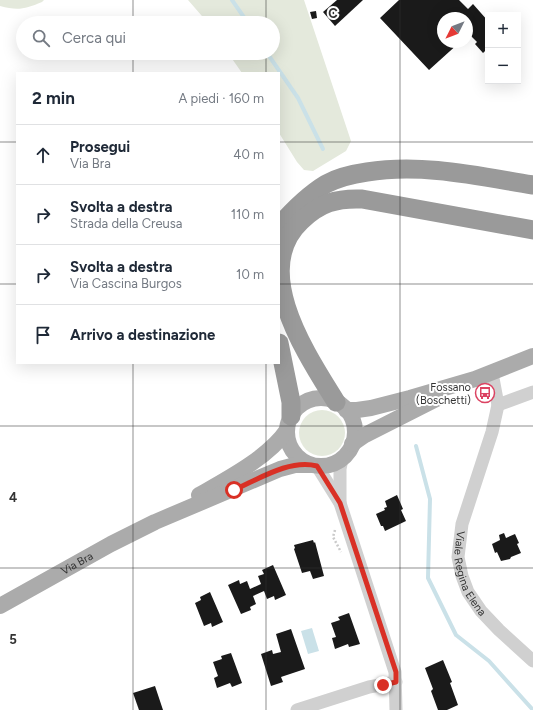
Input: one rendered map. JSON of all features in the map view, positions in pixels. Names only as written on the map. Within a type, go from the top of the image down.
[{"type":"highway","points":[[280,225],[292,211],[311,194],[327,184],[342,177],[387,169],[420,169],[464,173],[533,186]]},
{"type":"highway","points":[[341,406],[311,360],[292,322],[281,289],[280,257],[290,234],[300,222],[311,212],[334,201],[345,198],[362,199],[533,230]]},
{"type":"highway","points":[[280,348],[291,402],[289,423]]},
{"type":"main road","points":[[341,406],[351,417],[354,426],[354,435],[350,450],[342,459],[331,465],[314,465],[302,460],[295,454],[287,437],[289,423],[296,409],[310,400],[319,398],[328,399],[341,406],[357,410],[372,408],[475,379],[533,356]]},
{"type":"main road","points":[[352,444],[365,435],[475,379]]},
{"type":"main road","name":"Via Bra","points":[[155,522],[257,459],[279,440],[289,423]]},
{"type":"main road","name":"Via Bra","points":[[0,606],[111,544],[155,522],[234,490],[280,469],[295,465],[314,465]]},
{"type":"street","name":"Viale Regina Elena","points":[[492,373],[498,405],[492,432],[462,524],[458,557],[462,576],[468,592],[481,611],[499,630],[533,661]]},
{"type":"street","points":[[498,405],[533,392]]},
{"type":"street","points":[[340,503],[340,469],[342,459]]},
{"type":"street","points":[[314,465],[340,503],[396,672],[396,710]]},
{"type":"street","points":[[297,710],[369,687],[396,682]]},
{"type":"shaded area","points":[[0,0],[44,0],[31,6],[17,9],[0,6]]},
{"type":"shaded area","points":[[188,0],[304,0],[351,141],[346,151],[313,171],[304,170],[297,162],[280,135],[280,72],[241,72],[233,60],[280,60],[280,16],[202,16]]},
{"type":"shaded area","points":[[317,410],[327,410],[335,414],[341,420],[345,428],[345,438],[341,446],[335,452],[327,456],[317,456],[309,452],[303,446],[299,438],[299,428],[303,420],[309,414]]},
{"type":"water","points":[[312,628],[319,651],[308,654],[301,631]]},
{"type":"building","points":[[337,0],[363,0],[335,26],[323,12]]},
{"type":"building","points":[[399,0],[459,0],[468,9],[473,4],[485,18],[485,51],[483,53],[475,44],[477,42],[473,38],[473,12],[437,12],[437,48],[453,48],[429,70],[380,18]]},
{"type":"building","points":[[316,11],[317,18],[312,19],[310,12]]},
{"type":"building","points":[[397,495],[406,521],[385,531],[376,514],[385,510],[384,508],[387,507],[385,501]]},
{"type":"building","points":[[504,533],[506,538],[515,534],[521,553],[511,557],[510,559],[501,561],[497,552],[495,553],[492,544],[500,540],[499,535]]},
{"type":"building","points":[[313,540],[314,543],[315,542],[324,576],[313,579],[310,571],[302,573],[294,545]]},
{"type":"building","points":[[273,565],[286,595],[275,600],[274,596],[267,599],[264,591],[253,596],[256,604],[250,607],[251,610],[241,614],[228,585],[239,580],[240,584],[247,581],[250,589],[261,584],[258,576],[264,574],[262,570]]},
{"type":"building","points":[[210,592],[223,622],[212,627],[211,623],[204,626],[195,603],[201,600],[200,597]]},
{"type":"building","points":[[349,613],[360,644],[349,647],[348,644],[335,649],[332,638],[336,637],[331,623],[340,620],[338,617]]},
{"type":"building","points":[[291,629],[305,669],[281,677],[283,682],[271,686],[261,654],[272,650],[273,654],[281,652],[276,634]]},
{"type":"building","points":[[231,653],[242,683],[232,687],[230,683],[217,688],[214,678],[218,676],[213,662],[222,659],[221,656]]},
{"type":"building","points":[[443,660],[452,682],[450,683],[458,705],[447,710],[438,710],[431,691],[433,689],[425,668]]},
{"type":"building","points":[[155,686],[163,710],[139,710],[133,693]]},
{"type":"waterway","points":[[232,0],[243,16]]},
{"type":"waterway","points":[[272,60],[298,98],[323,149]]},
{"type":"waterway","points":[[416,446],[430,499],[428,578],[456,635],[489,661],[533,710]]},
{"type":"place","name":"Fossano (Boschetti)","points":[[485,393]]},
{"type":"route","points":[[234,490],[280,469],[302,464],[317,466],[340,503],[396,672],[396,682],[383,685]]}]
